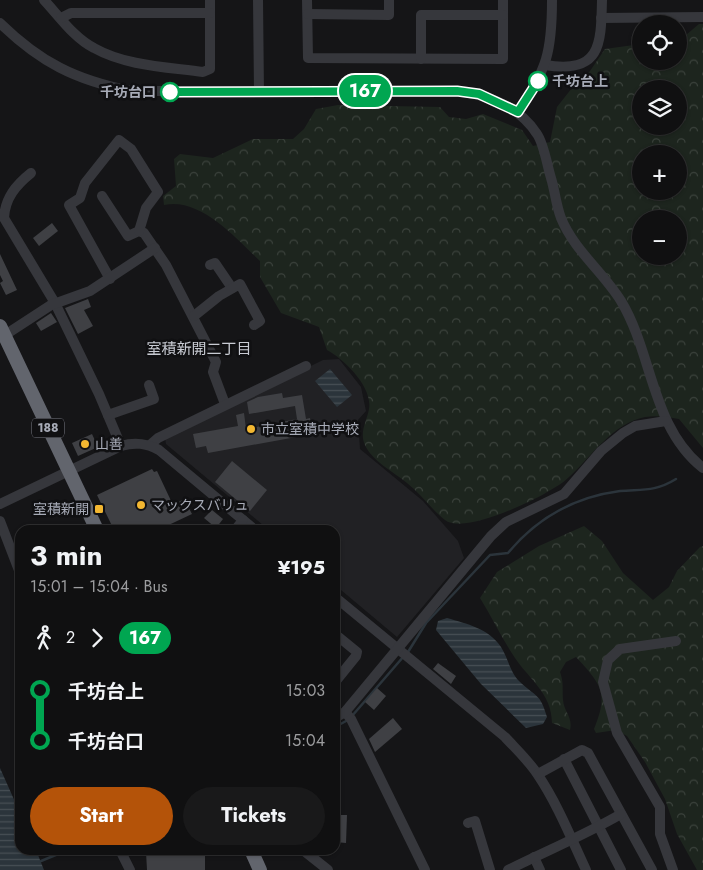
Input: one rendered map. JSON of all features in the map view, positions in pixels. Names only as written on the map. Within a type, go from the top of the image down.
[{"type":"highway","name":"188","points":[[2,331],[95,525]]},
{"type":"highway","points":[[253,855],[260,870]]},
{"type":"street","points":[[44,0],[93,48],[115,58],[136,63],[203,72],[210,69],[210,0]]},
{"type":"street","points":[[258,0],[259,92]]},
{"type":"street","points":[[307,0],[308,58],[503,60],[503,0]]},
{"type":"street","points":[[308,14],[389,15],[389,0]]},
{"type":"street","points":[[518,112],[538,81],[545,65],[552,35],[552,0]]},
{"type":"street","points":[[545,65],[577,67],[584,64],[599,45],[602,0]]},
{"type":"street","points":[[61,18],[70,13],[210,13]]},
{"type":"street","points":[[421,59],[421,15],[503,15]]},
{"type":"street","points":[[602,18],[703,17]]},
{"type":"street","points":[[0,22],[41,58],[66,73],[99,85],[131,91],[457,91],[479,94],[518,112],[538,135],[561,218],[574,241],[621,301],[636,330],[666,421],[675,436],[703,468]]},
{"type":"street","points":[[110,279],[70,205],[80,198],[85,183],[119,140],[131,148],[158,192],[146,208],[140,232]]},
{"type":"street","points":[[31,174],[17,184],[5,207],[4,218],[55,303],[82,355],[120,446]]},
{"type":"street","points":[[102,196],[128,236],[140,232],[144,233],[155,248],[194,316],[216,362],[213,372],[225,404]]},
{"type":"street","points":[[2,331],[55,303],[90,291],[155,248]]},
{"type":"street","points":[[210,264],[215,263],[232,288]]},
{"type":"street","points":[[194,316],[240,284],[260,320],[254,325]]},
{"type":"street","points":[[150,445],[158,438],[225,404],[306,366]]},
{"type":"street","points":[[108,415],[154,399],[149,385]]},
{"type":"street","points":[[340,715],[345,712],[491,536],[506,522],[564,494],[601,451],[623,433],[635,426],[666,421]]},
{"type":"street","points":[[0,504],[120,446],[131,443],[150,445],[159,450],[249,525]]},
{"type":"street","points":[[239,525],[243,520]]},
{"type":"street","points":[[0,521],[15,560]]},
{"type":"street","points":[[340,601],[505,737],[538,774],[553,800],[586,870]]},
{"type":"street","points":[[340,638],[357,652],[356,656],[340,676]]},
{"type":"street","points":[[673,870],[660,834],[660,807],[617,733],[603,682],[608,660],[620,649],[676,641]]},
{"type":"street","points":[[345,712],[351,719],[426,870]]},
{"type":"street","points":[[538,774],[582,750],[588,753],[652,870]]},
{"type":"street","points":[[564,759],[621,870]]},
{"type":"street","points":[[508,870],[599,827],[621,814]]},
{"type":"street","points":[[468,823],[475,821],[490,870]]},
{"type":"street","points":[[122,855],[130,870]]},
{"type":"street","points":[[309,855],[328,870]]},
{"type":"street","points":[[534,857],[540,870]]},
{"type":"shaded area","points":[[339,359],[361,387],[366,411],[358,420],[360,449],[423,501],[458,541],[464,558],[397,637],[340,589],[340,525],[263,525],[166,444],[165,438],[323,360]]},
{"type":"shaded area","points":[[330,369],[352,395],[337,407],[315,381]]},
{"type":"shaded area","points":[[447,618],[477,628],[490,635],[496,641],[516,677],[542,703],[547,717],[543,724],[526,728],[481,684],[436,630],[438,621]]},
{"type":"shaded area","points":[[0,768],[15,802],[15,855],[38,855],[44,870],[0,870]]},
{"type":"green space","points":[[699,24],[703,24],[703,448],[679,419],[654,416],[633,420],[604,441],[569,477],[544,494],[510,510],[479,521],[454,523],[445,520],[412,487],[368,451],[363,440],[363,431],[369,409],[369,401],[362,383],[349,367],[327,350],[319,327],[281,313],[260,277],[260,261],[229,231],[204,213],[191,207],[177,204],[164,205],[163,196],[176,186],[174,159],[180,154],[213,158],[253,139],[293,139],[304,129],[316,109],[338,105],[440,107],[449,117],[466,119],[483,114],[522,130],[533,146],[550,142],[557,107],[572,88],[590,71],[605,49],[632,45],[632,70],[687,70],[687,34]]},
{"type":"green space","points":[[584,526],[602,541],[623,573],[653,600],[669,587],[677,571],[703,546],[703,870],[697,870],[677,834],[665,799],[645,762],[627,736],[616,730],[596,733],[594,729],[601,706],[600,690],[597,682],[576,657],[566,662],[560,672],[564,704],[571,725],[570,730],[552,723],[551,713],[544,695],[515,658],[480,598],[497,572],[539,546]]},
{"type":"building","points":[[52,223],[58,231],[39,246],[33,238]]},
{"type":"building","points":[[0,254],[17,290],[6,295],[0,283],[3,281],[0,275]]},
{"type":"building","points":[[88,299],[91,307],[84,310],[93,326],[78,334],[65,308]]},
{"type":"building","points":[[51,313],[57,322],[41,331],[36,323]]},
{"type":"building","points":[[282,393],[283,398],[302,395],[306,419],[310,418],[313,434],[208,453],[206,446],[196,448],[193,434],[238,426],[236,415],[244,413],[246,429],[297,419],[295,406],[249,414],[247,402],[258,397]]},
{"type":"building","points":[[92,434],[98,447],[78,456],[72,443]]},
{"type":"building","points":[[232,461],[267,490],[250,511],[215,482]]},
{"type":"building","points":[[152,469],[154,472],[157,471],[173,505],[184,499],[192,514],[169,525],[112,525],[97,495]]},
{"type":"building","points":[[212,510],[223,519],[218,525],[212,525],[204,518]]},
{"type":"building","points":[[438,663],[456,676],[451,684],[433,669]]},
{"type":"building","points":[[377,688],[386,696],[374,710],[365,702]]},
{"type":"building","points":[[393,718],[402,729],[375,752],[369,739]]},
{"type":"building","points":[[340,815],[347,815],[346,843],[340,842]]},
{"type":"building","points":[[146,855],[205,855],[205,870],[147,870]]},
{"type":"waterway","points":[[408,652],[426,623],[490,555],[508,553],[531,529],[544,520],[558,511],[587,498],[620,491],[655,488],[676,479]]},
{"type":"waterway","points":[[352,716],[404,656]]},
{"type":"waterway","points":[[340,724],[348,720]]},
{"type":"waterway","points":[[41,861],[56,855]]},
{"type":"bus line","name":"167","points":[[170,92],[457,91],[479,94],[518,112],[538,81]]},
{"type":"place","name":"千坊台上","points":[[538,81]]},
{"type":"place","name":"千坊台口","points":[[170,92]]},
{"type":"place","name":"市立室積中学校","points":[[251,429]]},
{"type":"place","name":"山善","points":[[85,444]]},
{"type":"place","name":"マックスバリュ","points":[[141,505]]},
{"type":"place","name":"室積新開","points":[[99,509]]},
{"type":"district","name":"室積新開二丁目","points":[[199,349]]}]
